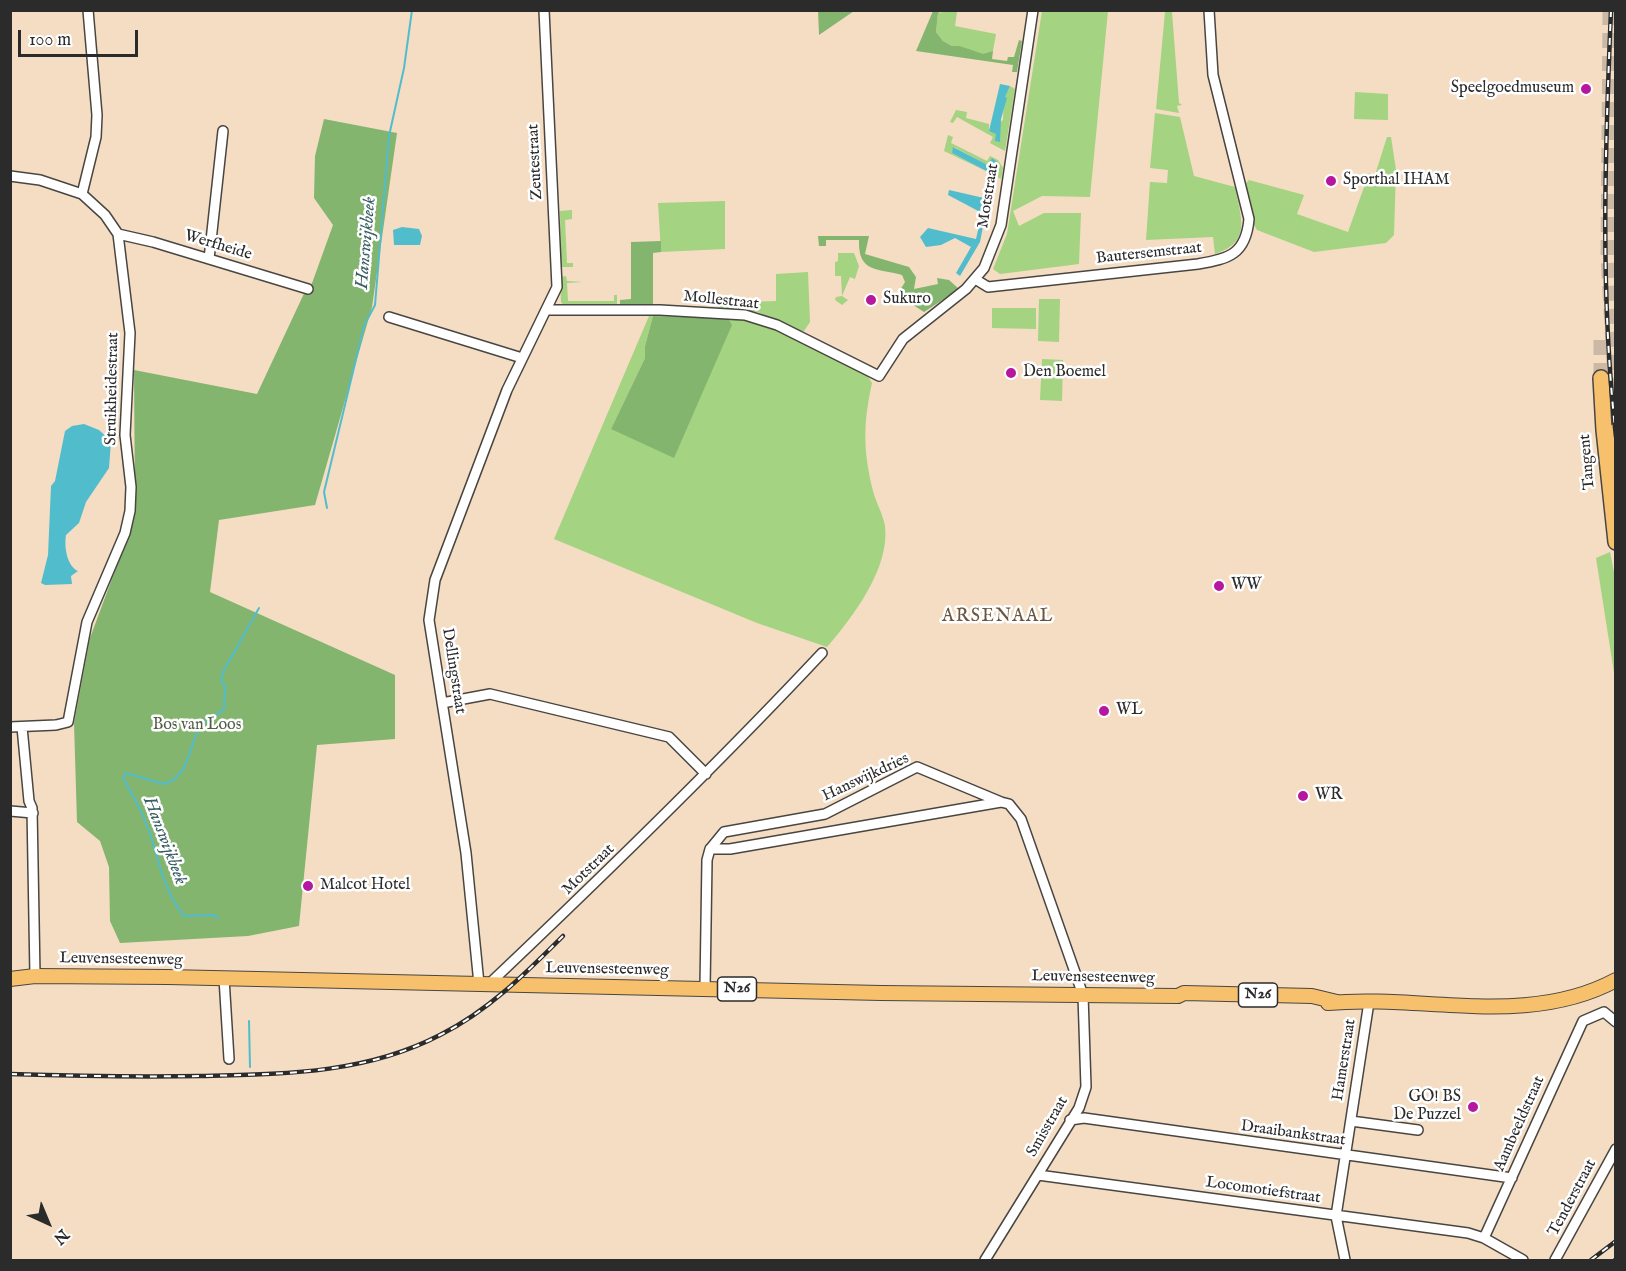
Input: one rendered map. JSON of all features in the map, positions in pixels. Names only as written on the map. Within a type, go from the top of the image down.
[{"type":"highway","name":"Tangent","points":[[1602,378],[1605,441],[1616,542]]},
{"type":"highway","name":"Tangent","points":[[1616,431],[1616,455]]},
{"type":"main road","name":"Leuvensesteenweg","points":[[10,972],[35,976]]},
{"type":"main road","name":"Leuvensesteenweg","points":[[10,979],[35,976],[224,978],[881,993],[1178,996],[1183,1001],[1529,1005],[1574,998],[1616,980]]},
{"type":"main road","name":"Leuvensesteenweg","points":[[1529,1005],[1540,1009],[1576,1005],[1616,987]]},
{"type":"street","points":[[82,194],[97,126],[88,10]]},
{"type":"street","name":"Zeutestraat","points":[[544,10],[557,287],[547,310]]},
{"type":"street","name":"Motstraat","points":[[879,376],[903,339],[925,319],[966,289],[975,279],[994,247],[1001,225],[1033,10]]},
{"type":"street","name":"Bautersemstraat","points":[[975,279],[988,287],[1198,264],[1226,258],[1243,244],[1248,231],[1248,209],[1213,75],[1209,10]]},
{"type":"street","points":[[209,259],[223,131]]},
{"type":"street","points":[[10,176],[46,182],[82,194],[105,215],[118,234]]},
{"type":"street","name":"Werfheide","points":[[118,234],[308,289]]},
{"type":"street","name":"Struikheidestraat","points":[[22,727],[56,726],[65,724],[69,718],[87,622],[125,532],[130,511],[131,487],[125,435],[130,333],[118,234]]},
{"type":"street","name":"Dellingstraat","points":[[484,984],[429,620],[435,580],[522,358],[547,310]]},
{"type":"street","name":"Mollestraat","points":[[547,310],[660,310],[745,315],[777,326],[879,376]]},
{"type":"street","points":[[390,317],[522,358]]},
{"type":"street","name":"Motstraat","points":[[484,984],[613,867],[822,653]]},
{"type":"street","points":[[442,703],[490,694],[669,737],[706,774]]},
{"type":"street","points":[[10,727],[22,727],[33,813],[35,976]]},
{"type":"street","name":"Hanswijkdries","points":[[710,849],[724,832],[825,814],[917,767],[1009,804],[1021,819],[1083,995]]},
{"type":"street","points":[[705,988],[707,860],[710,849],[730,849],[1001,802]]},
{"type":"street","points":[[10,812],[33,813]]},
{"type":"street","points":[[224,978],[229,1059]]},
{"type":"street","name":"Smisstraat","points":[[985,1260],[1079,1108],[1086,1087],[1083,995]]},
{"type":"street","name":"Hamerstraat","points":[[1345,1260],[1336,1216],[1369,1002]]},
{"type":"street","name":"Aambeeldstraat","points":[[1484,1238],[1583,1021],[1604,1012],[1616,1022]]},
{"type":"street","name":"Draaibankstraat","points":[[1070,1120],[1084,1118],[1512,1178]]},
{"type":"street","name":"Hamerstraat","points":[[1351,1121],[1419,1130]]},
{"type":"street","name":"Tenderstraat","points":[[1555,1260],[1616,1149]]},
{"type":"street","name":"Locomotiefstraat","points":[[1038,1175],[1468,1233],[1484,1238]]},
{"type":"street","points":[[1484,1238],[1523,1260]]},
{"type":"green space","points":[[818,10],[854,10],[854,11],[819,35]]},
{"type":"green space","points":[[954,10],[957,12],[955,26],[996,34],[993,51],[983,55],[943,41],[936,32],[938,13]]},
{"type":"green space","points":[[933,11],[942,11],[938,13],[936,32],[943,41],[952,46],[960,46],[983,54],[993,51],[992,59],[1007,61],[1008,57],[1014,57],[1019,40],[1022,41],[1017,72],[1012,72],[1013,65],[916,51]]},
{"type":"green space","points":[[1042,11],[1108,11],[1090,197],[1042,196],[1013,211],[1019,226],[1044,213],[1081,213],[1079,264],[1000,274],[993,269],[1007,234]]},
{"type":"green space","points":[[1165,12],[1172,12],[1179,103],[1182,105],[1177,106],[1179,113],[1156,109]]},
{"type":"green space","points":[[1010,86],[1015,89],[1005,151],[990,143],[993,137],[957,117],[953,123],[950,122],[956,110],[967,112],[966,118],[989,124],[989,131],[1003,120],[1004,98]]},
{"type":"green space","points":[[1355,92],[1388,94],[1388,120],[1354,119]]},
{"type":"green space","points":[[1155,113],[1180,117],[1194,176],[1235,187],[1241,228],[1235,243],[1227,249],[1215,254],[1213,237],[1146,240],[1150,182],[1167,183],[1168,170],[1150,168]]},
{"type":"green space","name":"Bos van Loos","points":[[324,119],[397,133],[372,307],[315,505],[219,520],[210,592],[395,675],[395,739],[317,745],[299,926],[248,936],[120,943],[110,921],[109,867],[100,841],[77,822],[74,723],[90,638],[130,530],[135,508],[134,370],[257,394],[308,285],[311,286],[333,225],[314,198],[315,156]]},
{"type":"green space","points":[[948,135],[953,137],[951,143],[987,161],[990,156],[998,160],[1003,168],[1001,179],[993,175],[996,161],[988,165],[954,147],[952,153],[990,173],[944,151]]},
{"type":"green space","points":[[1387,137],[1391,137],[1396,170],[1394,235],[1386,243],[1314,252],[1257,230],[1253,223],[1246,183],[1249,180],[1304,195],[1297,214],[1348,232],[1369,173],[1375,175]]},
{"type":"green space","points":[[725,201],[725,249],[661,252],[658,203]]},
{"type":"green space","points":[[572,210],[572,219],[565,220],[567,263],[573,263],[573,267],[561,267],[560,211]]},
{"type":"green space","points":[[818,236],[869,236],[865,254],[909,267],[916,277],[914,289],[938,284],[937,278],[949,280],[959,289],[924,312],[907,301],[904,305],[894,300],[905,282],[902,275],[877,270],[866,264],[862,258],[859,240],[826,240],[826,246],[819,246]]},
{"type":"green space","points":[[661,241],[661,252],[653,253],[653,304],[620,308],[620,300],[631,299],[631,242]]},
{"type":"green space","points":[[838,253],[854,253],[859,266],[855,279],[850,277],[842,296],[841,276],[835,276],[835,262],[838,261]]},
{"type":"green space","points":[[808,272],[810,322],[804,331],[799,332],[758,312],[718,308],[717,303],[776,301],[776,274]]},
{"type":"green space","points":[[566,276],[567,281],[583,282],[567,283],[568,301],[614,301],[614,295],[617,295],[617,305],[565,307],[561,302],[560,277]]},
{"type":"green space","points":[[842,296],[848,300],[842,305],[835,300],[836,297]]},
{"type":"green space","points":[[1039,299],[1060,299],[1059,342],[1038,341]]},
{"type":"green space","points":[[992,308],[1036,308],[1036,329],[992,328]]},
{"type":"green space","points":[[649,316],[653,316],[645,346],[645,358],[611,429],[727,317],[764,325],[799,340],[867,375],[872,383],[866,424],[867,463],[873,491],[883,517],[885,542],[882,558],[868,591],[827,647],[757,623],[554,539]]},
{"type":"green space","points":[[653,316],[727,317],[732,325],[674,458],[611,429],[645,358],[645,346]]},
{"type":"green space","points":[[1042,359],[1063,360],[1062,401],[1040,400]]},
{"type":"green space","points":[[1610,552],[1616,582],[1615,679],[1596,558]]},
{"type":"water","points":[[1000,84],[1010,86],[1005,97],[1007,98],[1001,119],[1000,142],[995,141],[996,134],[989,131]]},
{"type":"water","points":[[953,147],[988,165],[992,158],[996,161],[980,242],[960,276],[956,273],[971,247],[955,238],[941,245],[926,247],[920,237],[928,228],[976,239],[982,213],[948,195],[949,190],[984,198],[990,173],[952,153]]},
{"type":"water","points":[[402,227],[419,229],[422,236],[420,245],[394,245],[393,230]]},
{"type":"water","points":[[84,424],[99,430],[111,441],[109,468],[86,502],[79,523],[66,535],[67,556],[71,565],[78,571],[71,576],[72,584],[45,585],[41,583],[48,555],[51,486],[55,481],[65,431],[72,426]]},
{"type":"waterway","name":"Hanswijkbeek","points":[[327,508],[324,492],[364,326],[375,305],[389,136],[404,68],[412,10]]},
{"type":"waterway","name":"Hanswijkbeek","points":[[218,919],[215,915],[184,916],[176,905],[165,883],[144,817],[123,777],[126,773],[164,784],[179,774],[188,759],[201,725],[224,709],[225,687],[221,680],[223,672],[259,608]]},
{"type":"waterway","name":"Hanswijkbeek","points":[[249,1021],[250,1067]]},
{"type":"tunnel","points":[[1610,10],[1608,256],[1616,398]]},
{"type":"tunnel","points":[[1601,340],[1601,378]]},
{"type":"railway","points":[[1611,10],[1605,224],[1608,330],[1616,437]]},
{"type":"railway","points":[[10,1074],[82,1076],[263,1074],[324,1069],[383,1058],[440,1035],[474,1015],[520,978],[563,936]]},
{"type":"railway","points":[[1591,1260],[1616,1241]]},
{"type":"place","name":"Speelgoedmuseum","points":[[1586,89]]},
{"type":"place","name":"Sporthal IHAM","points":[[1331,181]]},
{"type":"place","name":"Sukuro","points":[[871,300]]},
{"type":"place","name":"Den Boemel","points":[[1011,373]]},
{"type":"place","name":"WW","points":[[1219,586]]},
{"type":"place","name":"WL","points":[[1104,711]]},
{"type":"place","name":"WR","points":[[1303,796]]},
{"type":"place","name":"Malcot Hotel","points":[[308,886]]},
{"type":"place","name":"GO! BS De Puzzel","points":[[1473,1107]]},
{"type":"district","name":"ARSENAAL","points":[[998,617]]}]
